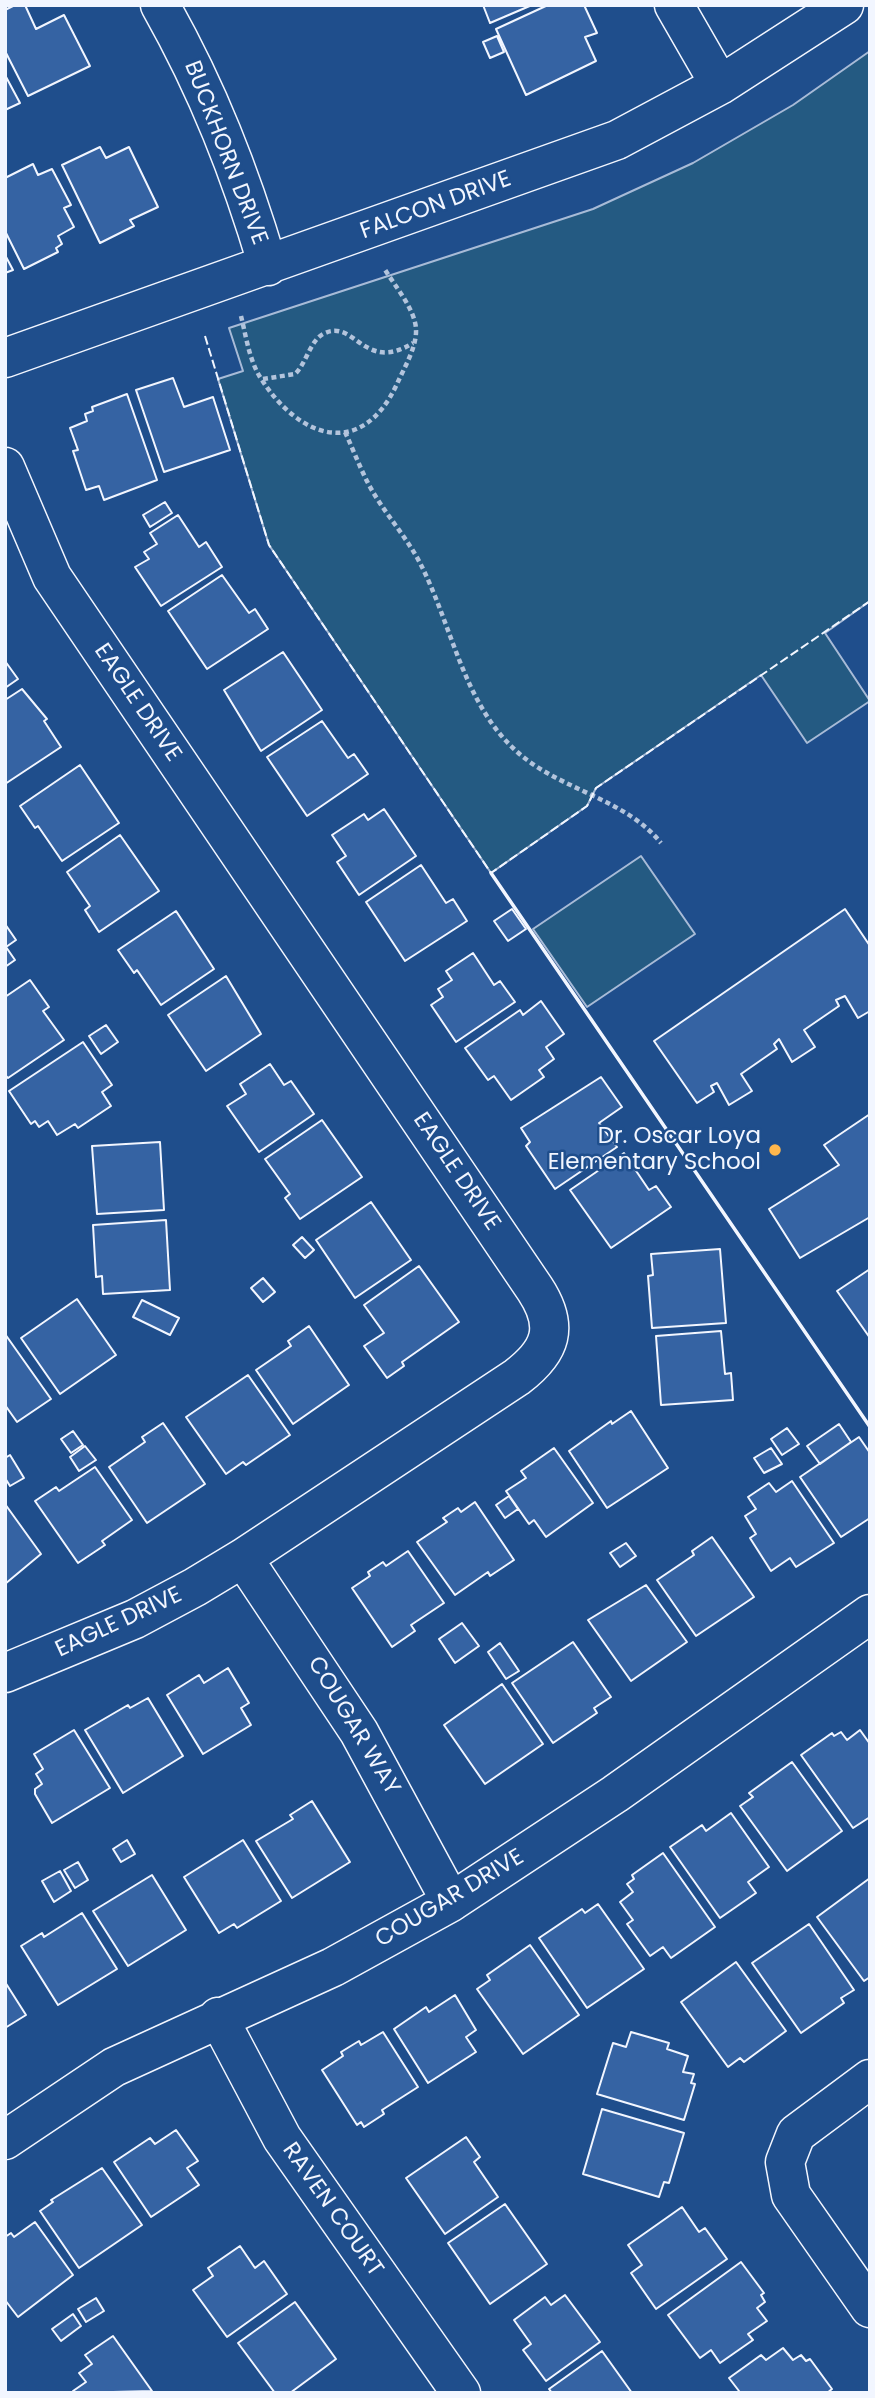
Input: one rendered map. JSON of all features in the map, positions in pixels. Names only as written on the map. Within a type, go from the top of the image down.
[{"type":"street","name":"BUCKHORN DRIVE","points":[[160,5],[204,86],[255,222],[268,266]]},
{"type":"street","points":[[674,5],[720,85]]},
{"type":"street","name":"FALCON DRIVE","points":[[5,358],[578,156],[650,125],[720,85],[844,5]]},
{"type":"street","name":"EAGLE DRIVE","points":[[5,467],[39,551],[64,596],[535,1289],[549,1318],[548,1340],[533,1365],[243,1558],[135,1619],[5,1673]]},
{"type":"street","name":"COUGAR WAY","points":[[243,1558],[359,1732],[451,1902]]},
{"type":"street","name":"COUGAR DRIVE","points":[[5,2140],[114,2067],[333,1966],[451,1902],[615,1794],[870,1614]]},
{"type":"street","name":"RAVEN COURT","points":[[218,2017],[282,2138],[461,2393]]},
{"type":"street","points":[[870,2079],[796,2134],[785,2162],[791,2194],[870,2308]]},
{"type":"path","points":[[242,316],[250,352],[262,379],[281,406],[308,426],[345,432],[365,427],[381,412],[417,331],[413,318],[384,268]]},
{"type":"path","points":[[262,379],[295,374],[317,340],[327,332],[345,332],[365,348],[382,353],[394,353],[413,343]]},
{"type":"path","points":[[345,432],[369,487],[419,562],[439,602],[474,694],[498,733],[552,778],[641,823],[661,843]]},
{"type":"shaded area","points":[[870,51],[870,601],[825,633],[870,701],[807,743],[761,675],[596,788],[587,806],[491,873],[269,545],[218,379],[243,371],[229,328],[593,209],[693,163],[793,105]]},
{"type":"shaded area","points":[[641,856],[695,934],[587,1007],[533,929]]},
{"type":"building","points":[[15,5],[25,5],[36,29],[64,15],[90,66],[28,96],[5,51],[5,10]]},
{"type":"building","points":[[483,5],[532,5],[490,23]]},
{"type":"building","points":[[548,5],[584,5],[597,33],[585,37],[596,61],[526,95],[496,29]]},
{"type":"building","points":[[497,36],[504,52],[490,58],[483,42]]},
{"type":"building","points":[[5,75],[20,103],[5,110]]},
{"type":"building","points":[[100,147],[106,158],[129,147],[158,207],[130,220],[134,226],[100,243],[62,165]]},
{"type":"building","points":[[33,164],[38,175],[52,169],[71,205],[64,208],[74,227],[58,236],[62,244],[56,248],[58,252],[24,269],[5,231],[5,178]]},
{"type":"building","points":[[5,255],[13,270],[5,273]]},
{"type":"building","points":[[173,378],[184,407],[213,397],[230,450],[164,472],[136,390]]},
{"type":"building","points":[[127,394],[157,480],[104,500],[99,486],[86,490],[73,451],[78,450],[70,428],[87,421],[85,414],[93,411],[92,407]]},
{"type":"building","points":[[165,502],[172,513],[150,527],[143,515]]},
{"type":"building","points":[[178,515],[199,547],[206,542],[222,567],[161,606],[135,567],[149,559],[144,552],[157,544],[150,533]]},
{"type":"building","points":[[222,575],[249,613],[255,609],[268,629],[207,669],[168,611]]},
{"type":"building","points":[[283,652],[322,710],[261,751],[224,690]]},
{"type":"building","points":[[5,661],[18,679],[5,688]]},
{"type":"building","points":[[22,689],[47,719],[44,721],[61,747],[5,784],[5,700]]},
{"type":"building","points":[[322,721],[348,758],[354,754],[368,774],[307,816],[267,757]]},
{"type":"building","points":[[80,765],[119,823],[62,861],[38,826],[35,828],[20,806]]},
{"type":"building","points":[[384,809],[416,856],[359,895],[337,862],[346,856],[332,835],[364,814],[368,820]]},
{"type":"building","points":[[120,835],[159,891],[99,932],[85,910],[90,906],[67,872]]},
{"type":"building","points":[[421,865],[446,903],[453,899],[467,921],[405,961],[366,902]]},
{"type":"building","points":[[512,909],[526,929],[508,941],[494,921]]},
{"type":"building","points":[[845,909],[870,946],[870,1011],[858,1018],[845,996],[836,1000],[839,1006],[804,1030],[815,1047],[792,1062],[779,1039],[774,1044],[777,1049],[741,1074],[752,1091],[729,1105],[717,1083],[711,1086],[714,1092],[697,1103],[654,1041]]},
{"type":"building","points":[[176,911],[214,969],[161,1005],[137,970],[134,973],[118,950]]},
{"type":"building","points":[[5,924],[16,940],[6,947],[15,960],[5,967]]},
{"type":"building","points":[[473,953],[494,985],[500,981],[515,1002],[456,1042],[431,1005],[443,997],[438,989],[452,980],[446,971]]},
{"type":"building","points":[[226,976],[261,1034],[206,1071],[168,1015]]},
{"type":"building","points":[[30,980],[49,1007],[43,1011],[64,1040],[8,1078],[5,1075],[5,997]]},
{"type":"building","points":[[541,1001],[564,1034],[546,1047],[554,1059],[539,1070],[544,1077],[511,1100],[494,1076],[488,1080],[465,1048],[520,1010],[523,1015]]},
{"type":"building","points":[[106,1025],[118,1042],[101,1054],[89,1036]]},
{"type":"building","points":[[83,1042],[112,1085],[102,1092],[111,1106],[78,1128],[75,1124],[57,1135],[48,1121],[39,1127],[35,1121],[31,1124],[9,1091]]},
{"type":"building","points":[[270,1064],[284,1085],[291,1081],[314,1114],[259,1152],[227,1106],[246,1094],[240,1084]]},
{"type":"building","points":[[601,1077],[622,1107],[599,1123],[617,1147],[555,1189],[526,1146],[530,1142],[521,1128]]},
{"type":"building","points":[[870,1114],[870,1217],[800,1258],[769,1209],[839,1165],[824,1145]]},
{"type":"building","points":[[322,1120],[362,1177],[300,1219],[285,1198],[290,1194],[265,1159]]},
{"type":"building","points":[[160,1142],[164,1210],[97,1214],[92,1146]]},
{"type":"building","points":[[624,1153],[649,1190],[656,1186],[671,1207],[611,1248],[570,1190]]},
{"type":"building","points":[[371,1202],[411,1260],[355,1298],[316,1240]]},
{"type":"building","points":[[166,1220],[170,1290],[103,1294],[102,1276],[96,1277],[93,1225]]},
{"type":"building","points":[[302,1237],[314,1250],[305,1258],[293,1245]]},
{"type":"building","points":[[720,1249],[726,1323],[652,1328],[648,1276],[653,1275],[651,1254]]},
{"type":"building","points":[[419,1266],[459,1322],[402,1362],[404,1366],[387,1378],[364,1346],[384,1333],[364,1305]]},
{"type":"building","points":[[870,1269],[870,1338],[837,1291]]},
{"type":"building","points":[[263,1278],[275,1292],[263,1302],[251,1288]]},
{"type":"building","points":[[77,1299],[116,1355],[60,1394],[21,1338]]},
{"type":"building","points":[[142,1300],[179,1318],[170,1335],[133,1317]]},
{"type":"building","points":[[309,1326],[349,1385],[293,1424],[256,1370],[291,1346],[288,1341]]},
{"type":"building","points":[[721,1331],[725,1374],[731,1373],[733,1400],[661,1405],[656,1336]]},
{"type":"building","points":[[5,1334],[51,1399],[17,1422],[5,1405]]},
{"type":"building","points":[[248,1375],[290,1435],[246,1465],[243,1462],[226,1474],[186,1417]]},
{"type":"building","points":[[631,1411],[668,1468],[607,1508],[569,1451],[611,1421],[612,1424]]},
{"type":"building","points":[[163,1423],[205,1484],[147,1523],[109,1467],[145,1442],[142,1437]]},
{"type":"building","points":[[839,1424],[851,1442],[820,1464],[807,1446]]},
{"type":"building","points":[[787,1428],[799,1444],[782,1455],[771,1439]]},
{"type":"building","points":[[73,1431],[83,1445],[71,1453],[61,1439]]},
{"type":"building","points":[[859,1437],[870,1453],[870,1518],[841,1537],[800,1477]]},
{"type":"building","points":[[85,1446],[96,1460],[79,1471],[70,1457]]},
{"type":"building","points":[[554,1448],[593,1503],[546,1537],[534,1520],[529,1524],[506,1491],[526,1478],[521,1471]]},
{"type":"building","points":[[771,1448],[782,1464],[764,1473],[754,1458]]},
{"type":"building","points":[[10,1455],[24,1478],[10,1486],[5,1478],[5,1458]]},
{"type":"building","points":[[95,1467],[132,1520],[102,1541],[105,1545],[78,1563],[35,1501],[56,1487],[59,1491]]},
{"type":"building","points":[[792,1481],[834,1543],[796,1567],[790,1558],[771,1571],[750,1538],[756,1534],[745,1516],[756,1509],[748,1497],[769,1483],[776,1492]]},
{"type":"building","points":[[509,1496],[518,1509],[505,1518],[496,1505]]},
{"type":"building","points":[[475,1502],[514,1560],[490,1576],[488,1572],[455,1595],[417,1542],[447,1522],[443,1518],[458,1508],[461,1512]]},
{"type":"building","points":[[5,1504],[41,1554],[5,1584]]},
{"type":"building","points":[[712,1537],[754,1597],[696,1636],[657,1580],[694,1555],[692,1551]]},
{"type":"building","points":[[626,1543],[636,1556],[620,1567],[610,1553]]},
{"type":"building","points":[[408,1551],[444,1603],[411,1625],[415,1631],[392,1647],[352,1588],[370,1576],[368,1572],[383,1562],[386,1566]]},
{"type":"building","points":[[646,1585],[687,1642],[631,1681],[588,1620]]},
{"type":"building","points":[[462,1623],[479,1646],[455,1663],[439,1639]]},
{"type":"building","points":[[573,1642],[611,1697],[594,1708],[597,1713],[553,1743],[512,1683]]},
{"type":"building","points":[[500,1643],[519,1671],[506,1679],[488,1652]]},
{"type":"building","points":[[228,1668],[249,1703],[241,1708],[251,1725],[203,1754],[167,1695],[199,1675],[204,1683]]},
{"type":"building","points":[[502,1684],[543,1744],[485,1784],[444,1725]]},
{"type":"building","points":[[148,1698],[183,1756],[123,1793],[85,1730],[128,1705],[130,1708]]},
{"type":"building","points":[[74,1730],[110,1788],[52,1823],[35,1794],[35,1789],[42,1784],[36,1774],[43,1769],[34,1754]]},
{"type":"building","points":[[860,1730],[870,1744],[870,1817],[853,1828],[801,1755],[832,1733],[834,1736],[841,1732],[847,1740]]},
{"type":"building","points":[[792,1762],[842,1831],[787,1871],[740,1806],[753,1797],[749,1793]]},
{"type":"building","points":[[312,1801],[350,1862],[292,1898],[256,1841],[293,1819],[290,1815]]},
{"type":"building","points":[[731,1813],[769,1867],[748,1882],[756,1893],[720,1918],[670,1847],[702,1825],[706,1831]]},
{"type":"building","points":[[127,1840],[135,1854],[121,1862],[113,1849]]},
{"type":"building","points":[[243,1840],[281,1901],[237,1928],[234,1924],[219,1933],[184,1877]]},
{"type":"building","points":[[663,1853],[715,1927],[671,1958],[663,1947],[650,1956],[627,1924],[633,1920],[620,1902],[633,1892],[627,1884],[634,1879],[632,1875]]},
{"type":"building","points":[[78,1862],[88,1880],[75,1888],[64,1870]]},
{"type":"building","points":[[60,1871],[71,1891],[54,1902],[42,1881]]},
{"type":"building","points":[[152,1875],[186,1930],[128,1966],[93,1911]]},
{"type":"building","points":[[870,1878],[870,1977],[864,1981],[817,1917]]},
{"type":"building","points":[[598,1904],[644,1969],[587,2008],[539,1938],[582,1909],[585,1913]]},
{"type":"building","points":[[82,1913],[117,1969],[58,2005],[21,1946],[42,1933],[44,1937]]},
{"type":"building","points":[[809,1924],[854,1990],[841,1998],[844,2003],[801,2033],[752,1963]]},
{"type":"building","points":[[530,1945],[579,2015],[523,2054],[477,1989],[490,1980],[487,1975]]},
{"type":"building","points":[[736,1962],[786,2031],[744,2062],[740,2058],[728,2067],[681,2002]]},
{"type":"building","points":[[5,1982],[26,2015],[5,2028]]},
{"type":"building","points":[[455,1995],[476,2030],[466,2037],[476,2052],[428,2083],[394,2029],[426,2007],[429,2012]]},
{"type":"building","points":[[383,2032],[418,2087],[382,2110],[384,2114],[364,2127],[361,2122],[357,2125],[322,2070],[343,2056],[341,2052],[359,2041],[361,2045]]},
{"type":"building","points":[[631,2032],[669,2043],[667,2049],[688,2056],[683,2072],[694,2074],[691,2083],[695,2084],[684,2120],[597,2094],[613,2043],[626,2047]]},
{"type":"building","points":[[602,2109],[684,2133],[669,2183],[664,2182],[659,2197],[583,2174]]},
{"type":"building","points":[[176,2130],[198,2161],[187,2168],[199,2185],[151,2217],[114,2162],[150,2138],[155,2144]]},
{"type":"building","points":[[466,2137],[480,2157],[474,2162],[498,2197],[445,2234],[406,2178]]},
{"type":"building","points":[[102,2168],[142,2225],[79,2268],[40,2211],[53,2202],[51,2200]]},
{"type":"building","points":[[505,2204],[547,2264],[490,2304],[448,2243]]},
{"type":"building","points":[[682,2207],[699,2232],[705,2228],[727,2259],[656,2309],[631,2273],[642,2265],[628,2245]]},
{"type":"building","points":[[35,2222],[73,2275],[18,2317],[5,2300],[5,2237],[11,2233],[14,2237]]},
{"type":"building","points":[[240,2246],[255,2268],[264,2261],[287,2294],[227,2337],[193,2290],[213,2276],[208,2268]]},
{"type":"building","points":[[741,2262],[764,2293],[761,2295],[765,2302],[757,2308],[767,2321],[748,2334],[753,2340],[720,2363],[711,2350],[700,2358],[668,2315]]},
{"type":"building","points":[[565,2295],[600,2342],[546,2381],[523,2350],[531,2344],[514,2320],[545,2297],[551,2305]]},
{"type":"building","points":[[96,2298],[104,2311],[86,2322],[78,2309]]},
{"type":"building","points":[[295,2302],[336,2359],[290,2393],[275,2393],[238,2343]]},
{"type":"building","points":[[73,2314],[81,2326],[61,2341],[52,2329]]},
{"type":"building","points":[[113,2336],[152,2391],[74,2393],[73,2391],[86,2382],[79,2373],[92,2364],[85,2355]]},
{"type":"building","points":[[783,2348],[793,2360],[801,2355],[806,2361],[810,2359],[832,2389],[827,2393],[736,2393],[739,2391],[729,2378],[761,2355],[766,2360]]},
{"type":"building","points":[[602,2351],[632,2393],[552,2393],[549,2389]]},
{"type":"fence","points":[[205,336],[269,545],[491,873],[587,806],[596,788],[870,601]]},
{"type":"wall","points":[[491,873],[870,1427]]},
{"type":"place","name":"Dr. Oscar Loya Elementary School","points":[[775,1150]]}]
